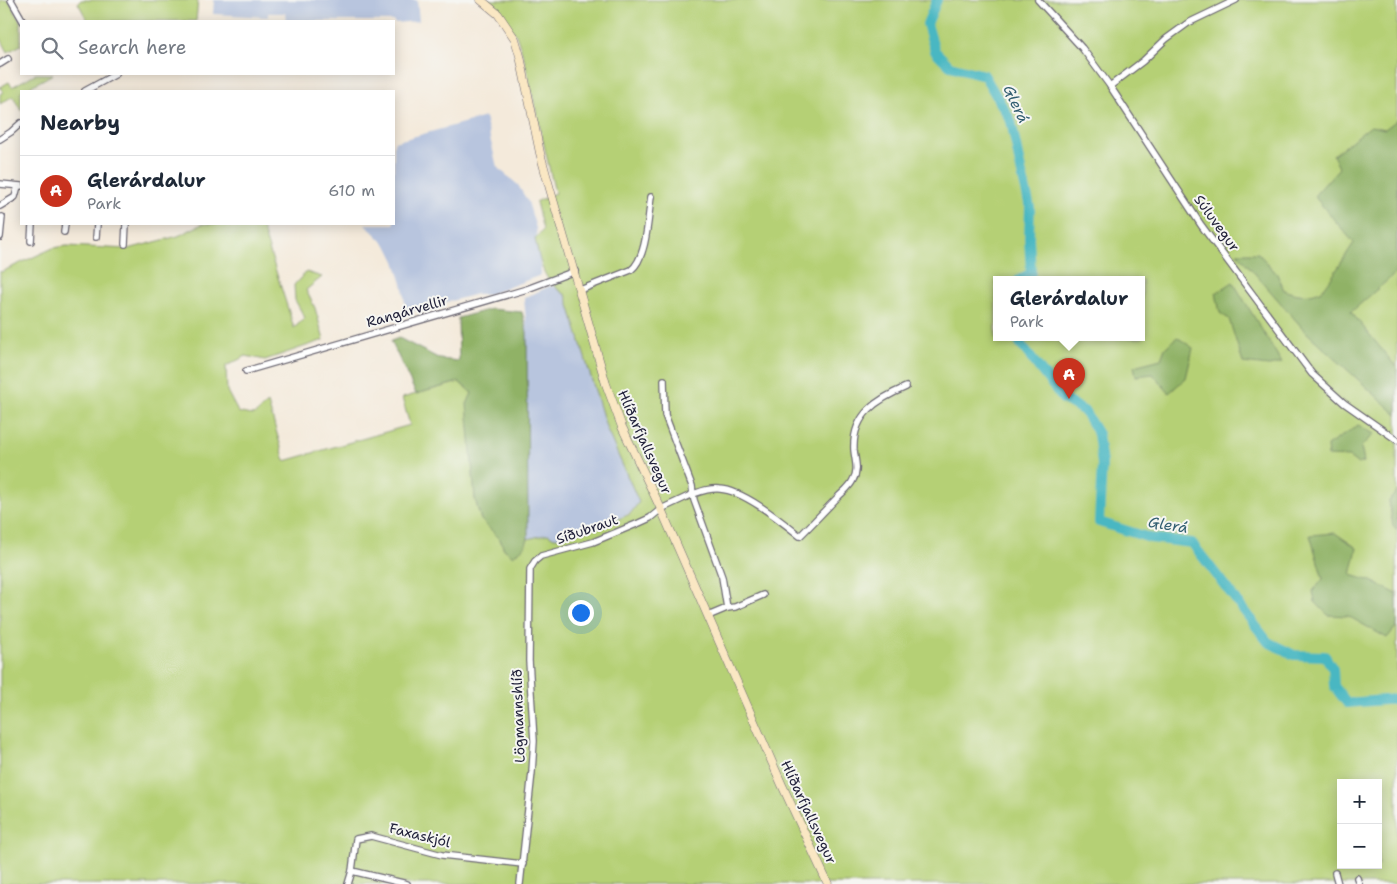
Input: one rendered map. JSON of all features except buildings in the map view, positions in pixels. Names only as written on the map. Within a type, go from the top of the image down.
[{"type":"main road","name":"Hlíðarfjallsvegur","points":[[481,0],[498,14],[514,39],[523,67],[540,153],[614,407],[661,509],[798,821],[828,884]]},
{"type":"street","points":[[11,0],[22,20]]},
{"type":"street","name":"Súluvegur","points":[[1038,0],[1082,48],[1110,86],[1201,225],[1312,374],[1344,403],[1397,440]]},
{"type":"street","points":[[1110,86],[1143,61],[1166,38],[1188,24],[1236,0]]},
{"type":"street","points":[[0,64],[8,59]]},
{"type":"street","points":[[87,90],[114,75]]},
{"type":"street","points":[[0,139],[20,124]]},
{"type":"street","points":[[0,184],[20,186],[19,196],[0,206]]},
{"type":"street","points":[[580,290],[631,270],[637,264],[643,245],[651,197]]},
{"type":"street","points":[[0,237],[2,217]]},
{"type":"street","points":[[31,241],[32,225]]},
{"type":"street","points":[[64,232],[65,225]]},
{"type":"street","points":[[96,237],[97,225]]},
{"type":"street","points":[[125,244],[126,225]]},
{"type":"street","name":"Rangárvellir","points":[[246,371],[527,289],[574,271]]},
{"type":"street","points":[[664,380],[665,415],[692,486],[694,500],[722,577],[727,608]]},
{"type":"street","name":"Síðubraut","points":[[529,577],[532,565],[541,556],[593,542],[650,518],[661,509],[707,489],[721,488],[764,508],[800,536],[853,482],[857,469],[854,446],[855,434],[866,412],[880,399],[906,387]]},
{"type":"street","name":"Lögmannshlíð","points":[[520,884],[534,742],[529,661],[529,577]]},
{"type":"street","points":[[708,616],[727,608],[736,607],[763,595]]},
{"type":"street","name":"Faxaskjól","points":[[348,884],[352,871],[356,839],[371,836],[442,855],[522,864]]},
{"type":"street","points":[[352,871],[407,884]]},
{"type":"street","points":[[1335,873],[1338,884]]},
{"type":"shaded area","points":[[214,0],[417,0],[419,21],[395,23],[395,20],[286,20],[285,13],[268,13],[268,17],[213,14]]},
{"type":"shaded area","points":[[485,117],[497,167],[518,185],[528,202],[536,228],[541,275],[487,295],[477,294],[406,313],[403,287],[395,261],[388,247],[366,225],[395,225],[395,142]]},
{"type":"shaded area","points":[[550,286],[560,288],[566,295],[607,430],[639,502],[630,513],[602,526],[554,538],[548,534],[528,539],[527,332],[524,298]]},
{"type":"green space","points":[[0,0],[9,0],[20,21],[20,46],[8,52],[0,37]]},
{"type":"green space","points":[[81,0],[198,0],[196,20],[87,20],[78,3]]},
{"type":"green space","points":[[488,0],[1397,0],[1397,884],[0,884],[0,271],[53,248],[67,246],[128,249],[178,236],[200,225],[261,225],[294,328],[305,318],[295,300],[294,285],[306,272],[322,277],[306,290],[315,308],[324,340],[265,360],[246,356],[226,366],[227,391],[238,412],[253,415],[268,403],[285,461],[410,425],[402,398],[459,382],[472,393],[475,498],[481,520],[500,539],[504,549],[525,546],[528,539],[548,534],[554,538],[602,526],[630,514],[639,502],[607,430],[566,295],[547,278],[539,257],[535,239],[543,230],[536,202],[555,193],[524,58],[516,35]]},
{"type":"green space","points":[[33,75],[51,75],[28,88],[29,90],[20,90],[20,109],[13,96],[0,104],[0,94],[3,92],[0,87],[9,82],[12,87]]},
{"type":"green space","points":[[1397,120],[1397,272],[1351,312],[1397,368],[1397,415],[1306,332],[1237,253],[1258,253],[1277,274],[1284,290],[1304,294],[1319,292],[1323,289],[1354,243],[1314,196],[1339,168],[1333,155],[1371,126],[1385,129]]},
{"type":"green space","points":[[1233,282],[1282,363],[1269,366],[1243,363],[1229,319],[1220,313],[1216,293]]},
{"type":"green space","points":[[491,309],[522,312],[527,332],[528,539],[525,546],[513,556],[504,549],[500,539],[481,520],[475,499],[467,404],[472,393],[459,382],[416,394],[391,341],[399,338],[440,359],[459,361],[458,318]]},
{"type":"green space","points":[[1177,337],[1193,348],[1186,378],[1169,393],[1153,374],[1136,376],[1134,366],[1161,359],[1165,348]]},
{"type":"green space","points":[[1358,425],[1374,434],[1361,447],[1364,462],[1358,464],[1349,457],[1328,456],[1327,446]]},
{"type":"green space","points":[[1397,491],[1397,529],[1393,527],[1389,501]]},
{"type":"green space","points":[[1335,533],[1357,548],[1351,575],[1371,581],[1397,594],[1397,626],[1387,638],[1348,616],[1328,615],[1315,602],[1313,591],[1323,579],[1310,535]]},
{"type":"waterway","name":"Glerá","points":[[937,0],[927,24],[935,51],[950,66],[984,75],[1011,121],[1030,207],[1031,273],[1026,276]]},
{"type":"waterway","name":"Glerá","points":[[1019,341],[1063,399],[1084,411],[1098,434],[1102,464],[1099,522],[1150,538],[1192,543],[1268,642],[1294,655],[1325,656],[1333,669],[1334,686],[1347,703],[1397,699]]},
{"type":"place","name":"Glerárdalur","points":[[1069,399]]}]
